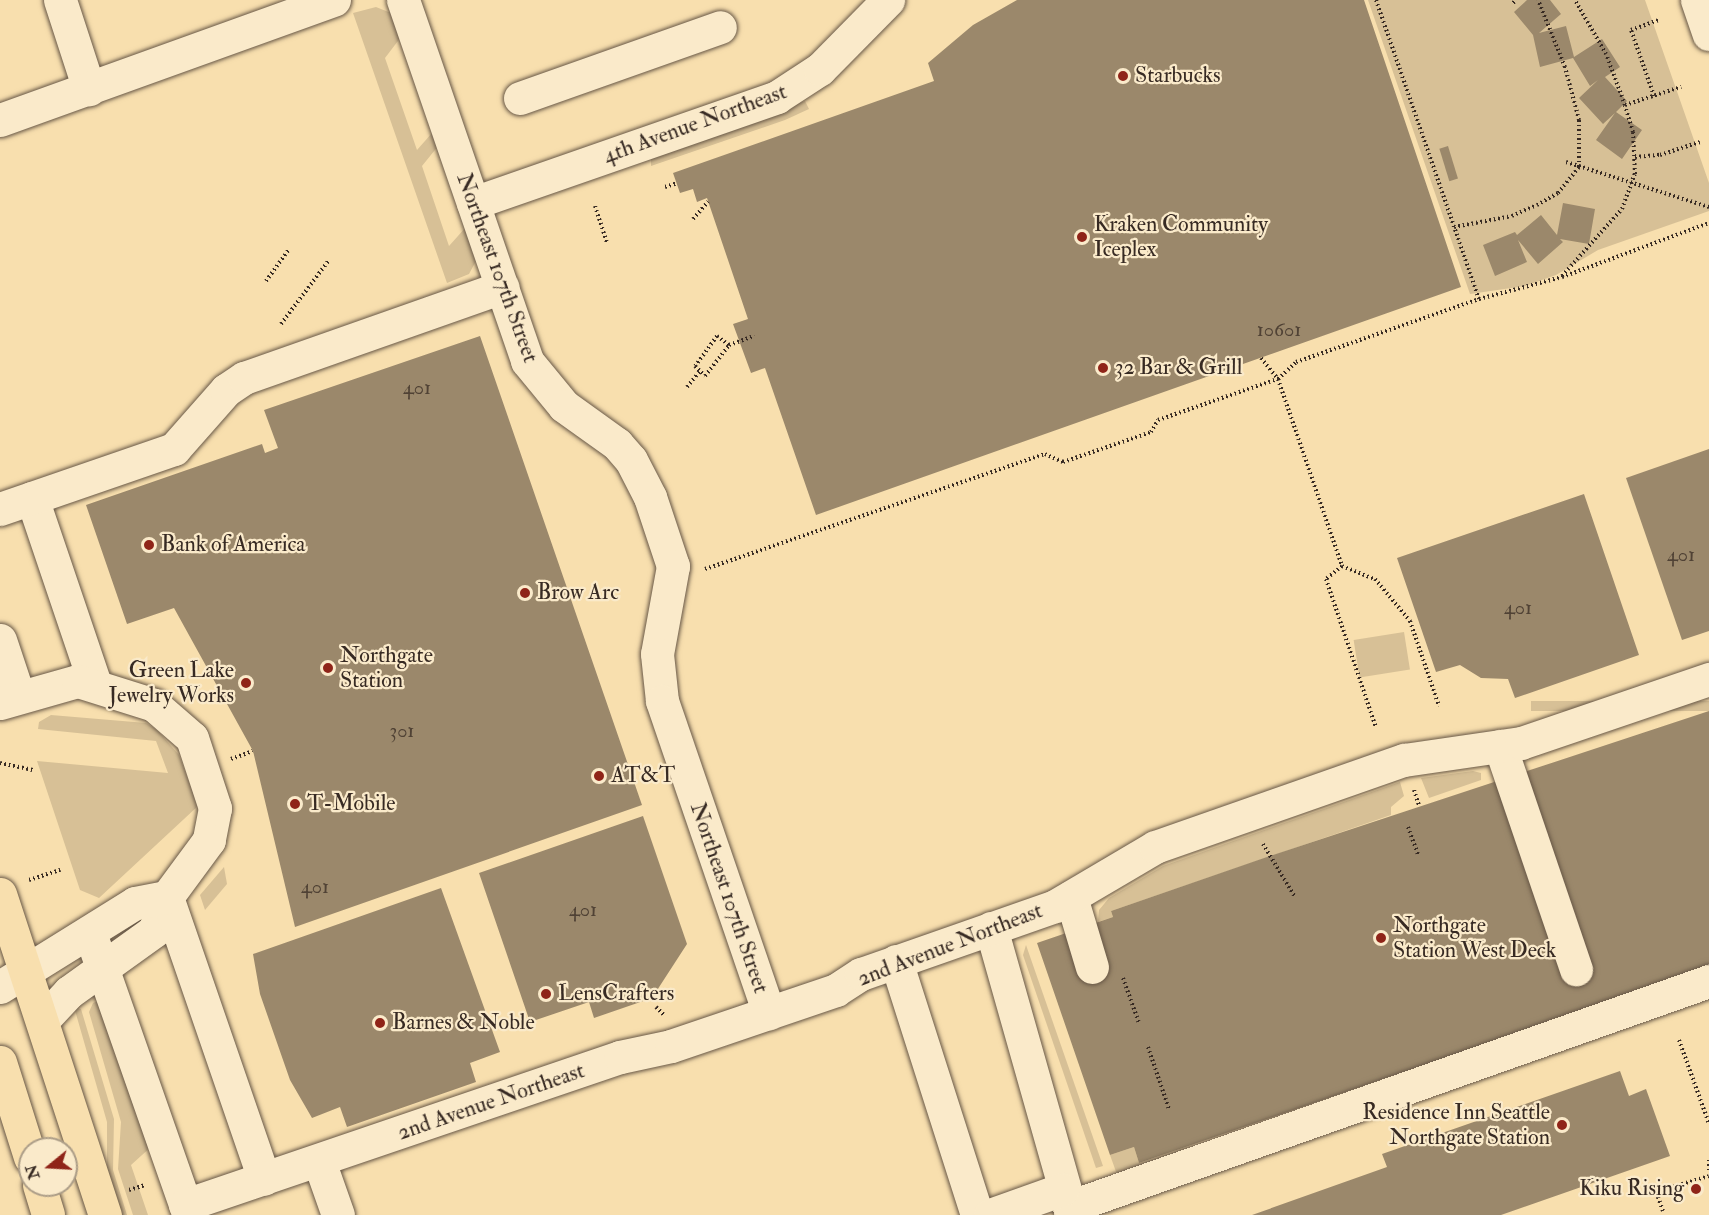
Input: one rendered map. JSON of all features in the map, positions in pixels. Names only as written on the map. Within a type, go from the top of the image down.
[{"type":"main road","points":[[0,894],[44,1019],[105,1215]]},
{"type":"main road","points":[[0,918],[27,968]]},
{"type":"main road","points":[[0,1062],[24,1137]]},
{"type":"main road","points":[[43,1197],[48,1215]]},
{"type":"lane","points":[[60,0],[89,89]]},
{"type":"lane","name":"Northeast 107th Street","points":[[403,0],[502,287],[536,374],[564,406],[617,444],[631,460],[650,497],[673,566],[657,654],[662,701],[769,1013]]},
{"type":"lane","name":"4th Avenue Northeast","points":[[473,203],[777,98],[820,69],[888,0]]},
{"type":"lane","points":[[1697,0],[1709,34]]},
{"type":"lane","points":[[0,120],[317,3]]},
{"type":"lane","points":[[520,98],[720,27]]},
{"type":"lane","points":[[0,509],[174,449],[226,390],[244,378],[502,287]]},
{"type":"lane","points":[[32,498],[95,684]]},
{"type":"lane","points":[[0,640],[9,700],[69,682],[95,684],[139,698],[169,715],[192,738],[209,781],[215,827],[167,897],[154,931],[69,992],[44,1019]]},
{"type":"lane","name":"2nd Avenue Northeast","points":[[187,1210],[264,1179],[620,1057],[671,1046],[836,990],[861,974],[1071,897],[1155,847],[1410,758],[1500,746],[1542,737],[1709,679]]},
{"type":"lane","points":[[1500,746],[1576,969]]},
{"type":"lane","points":[[0,987],[27,968],[90,933],[135,903],[167,897]]},
{"type":"lane","points":[[167,897],[264,1179]]},
{"type":"lane","points":[[1071,897],[1107,969]]},
{"type":"lane","points":[[991,928],[1068,1203]]},
{"type":"lane","points":[[90,933],[187,1210]]},
{"type":"lane","points":[[896,961],[977,1215]]},
{"type":"lane","points":[[990,1215],[1068,1203],[1709,981]]},
{"type":"lane","points":[[319,1161],[338,1215]]},
{"type":"path","points":[[1376,0],[1479,299]]},
{"type":"path","points":[[1454,227],[1512,216],[1538,205],[1558,194],[1580,167],[1579,120],[1565,67],[1538,0]]},
{"type":"path","points":[[1562,277],[1622,209],[1632,183],[1635,157],[1625,105],[1606,54],[1575,0]]},
{"type":"path","points":[[1654,96],[1631,30],[1658,20]]},
{"type":"path","points":[[1625,105],[1681,87]]},
{"type":"path","points":[[1635,157],[1660,155],[1700,142]]},
{"type":"path","points":[[1566,162],[1709,207]]},
{"type":"path","points":[[665,187],[676,183]]},
{"type":"path","points":[[693,219],[708,202]]},
{"type":"path","points":[[595,206],[607,243]]},
{"type":"path","points":[[704,570],[1045,454],[1063,462],[1151,432],[1158,420],[1278,379],[1296,362],[1479,299],[1562,277],[1709,223]]},
{"type":"path","points":[[266,281],[289,249]]},
{"type":"path","points":[[281,324],[329,260]]},
{"type":"path","points":[[729,345],[717,336],[694,366],[705,376],[729,345],[754,336]]},
{"type":"path","points":[[1261,358],[1278,379],[1342,566],[1375,579],[1410,621],[1439,706]]},
{"type":"path","points":[[687,387],[700,371]]},
{"type":"path","points":[[1342,566],[1326,579],[1376,728]]},
{"type":"path","points":[[229,760],[253,751]]},
{"type":"path","points":[[0,763],[34,770]]},
{"type":"path","points":[[1414,790],[1419,805]]},
{"type":"path","points":[[1408,827],[1418,854]]},
{"type":"path","points":[[1267,857],[1295,897]]},
{"type":"path","points":[[29,880],[60,870]]},
{"type":"path","points":[[1107,969],[1139,1023]]},
{"type":"path","points":[[656,1006],[665,1016]]},
{"type":"path","points":[[1679,1040],[1709,1124]]},
{"type":"path","points":[[1148,1047],[1169,1109]]},
{"type":"path","points":[[1709,1160],[1709,1172]]},
{"type":"path","points":[[1663,1211],[1656,1192],[1709,1176]]},
{"type":"shaded area","points":[[1368,0],[1645,0],[1709,183],[1709,211],[1598,250],[1556,275],[1525,286],[1470,294]]},
{"type":"shaded area","points":[[376,7],[391,13],[401,37],[385,58],[417,150],[432,133],[439,145],[422,166],[449,246],[466,227],[476,261],[469,274],[447,283],[353,13]]},
{"type":"shaded area","points":[[805,101],[809,109],[785,120],[651,166],[651,158]]},
{"type":"shaded area","points":[[1404,632],[1410,670],[1360,678],[1354,640]]},
{"type":"shaded area","points":[[1531,701],[1709,701],[1709,711],[1531,711]]},
{"type":"shaded area","points":[[51,715],[146,723],[157,730],[179,755],[198,806],[99,898],[80,890],[37,761],[168,773],[156,741],[38,729],[39,722]]},
{"type":"shaded area","points":[[1473,771],[1481,773],[1481,780],[1429,798],[1421,778]]},
{"type":"shaded area","points":[[1400,782],[1404,796],[1391,807],[1391,815],[1111,911],[1113,917],[1098,922],[1099,910],[1109,898],[1163,866]]},
{"type":"shaded area","points":[[224,867],[227,884],[205,910],[200,895]]},
{"type":"shaded area","points":[[1026,945],[1103,1166],[1096,1168],[1023,955]]},
{"type":"shaded area","points":[[101,1000],[152,1146],[131,1165],[148,1215],[133,1215],[118,1169],[121,1122],[89,1012],[93,1003]]},
{"type":"shaded area","points":[[74,1007],[81,1009],[114,1119],[113,1170],[127,1215],[119,1215],[107,1179],[107,1122]]},
{"type":"shaded area","points":[[1195,1144],[1119,1180],[1110,1155],[1134,1147],[1139,1163]]},
{"type":"building","name":"Kraken Community Iceplex","points":[[1017,0],[1364,0],[1461,287],[816,515],[765,368],[751,373],[733,324],[748,319],[707,198],[697,202],[693,189],[680,193],[673,173],[934,81],[928,63],[973,25]]},
{"type":"building","points":[[1527,0],[1550,0],[1561,14],[1539,33],[1566,26],[1574,57],[1602,39],[1620,67],[1605,77],[1627,101],[1616,112],[1642,130],[1622,159],[1596,140],[1615,113],[1603,124],[1579,98],[1598,80],[1590,86],[1573,58],[1540,67],[1533,35],[1514,12]]},
{"type":"building","points":[[1448,146],[1458,179],[1449,181],[1439,149]]},
{"type":"building","points":[[1563,203],[1595,209],[1589,244],[1560,239],[1563,242],[1538,264],[1518,240],[1527,262],[1495,276],[1483,245],[1515,232],[1517,235],[1541,215],[1557,235]]},
{"type":"building","points":[[480,336],[642,805],[295,927],[253,751],[174,608],[127,624],[86,505],[262,444],[265,453],[278,448],[264,410]]},
{"type":"building","points":[[1709,449],[1709,631],[1682,640],[1626,478]]},
{"type":"building","points":[[1584,494],[1639,655],[1515,698],[1508,679],[1481,678],[1460,665],[1436,672],[1397,558]]},
{"type":"building","name":"Northgate Station West Deck","points":[[1709,711],[1709,967],[1139,1163],[1134,1147],[1110,1155],[1037,943],[1113,917],[1111,911],[1267,857]]},
{"type":"building","points":[[643,816],[687,944],[652,998],[594,1018],[589,1002],[530,1022],[479,873]]},
{"type":"building","name":"Barnes & Noble","points":[[441,888],[500,1052],[470,1063],[476,1082],[347,1127],[340,1107],[312,1118],[290,1080],[260,994],[253,954]]},
{"type":"building","name":"Residence Inn Seattle Northgate Station","points":[[1620,1071],[1629,1096],[1646,1089],[1670,1156],[1501,1215],[1252,1215],[1387,1167],[1382,1154]]},
{"type":"place","name":"Starbucks","points":[[1123,76]]},
{"type":"place","name":"Kraken Community Iceplex","points":[[1082,237]]},
{"type":"place","name":"32 Bar & Grill","points":[[1103,368]]},
{"type":"place","name":"Bank of America","points":[[149,545]]},
{"type":"place","name":"Brow Arc","points":[[525,593]]},
{"type":"place","name":"Northgate Station","points":[[328,668]]},
{"type":"place","name":"Green Lake Jewelry Works","points":[[246,683]]},
{"type":"place","name":"AT&T","points":[[599,776]]},
{"type":"place","name":"T-Mobile","points":[[295,804]]},
{"type":"place","name":"Northgate Station West Deck","points":[[1381,938]]},
{"type":"place","name":"LensCrafters","points":[[546,994]]},
{"type":"place","name":"Barnes & Noble","points":[[380,1023]]},
{"type":"place","name":"Residence Inn Seattle Northgate Station","points":[[1562,1125]]},
{"type":"place","name":"Kiku Rising","points":[[1696,1189]]}]
